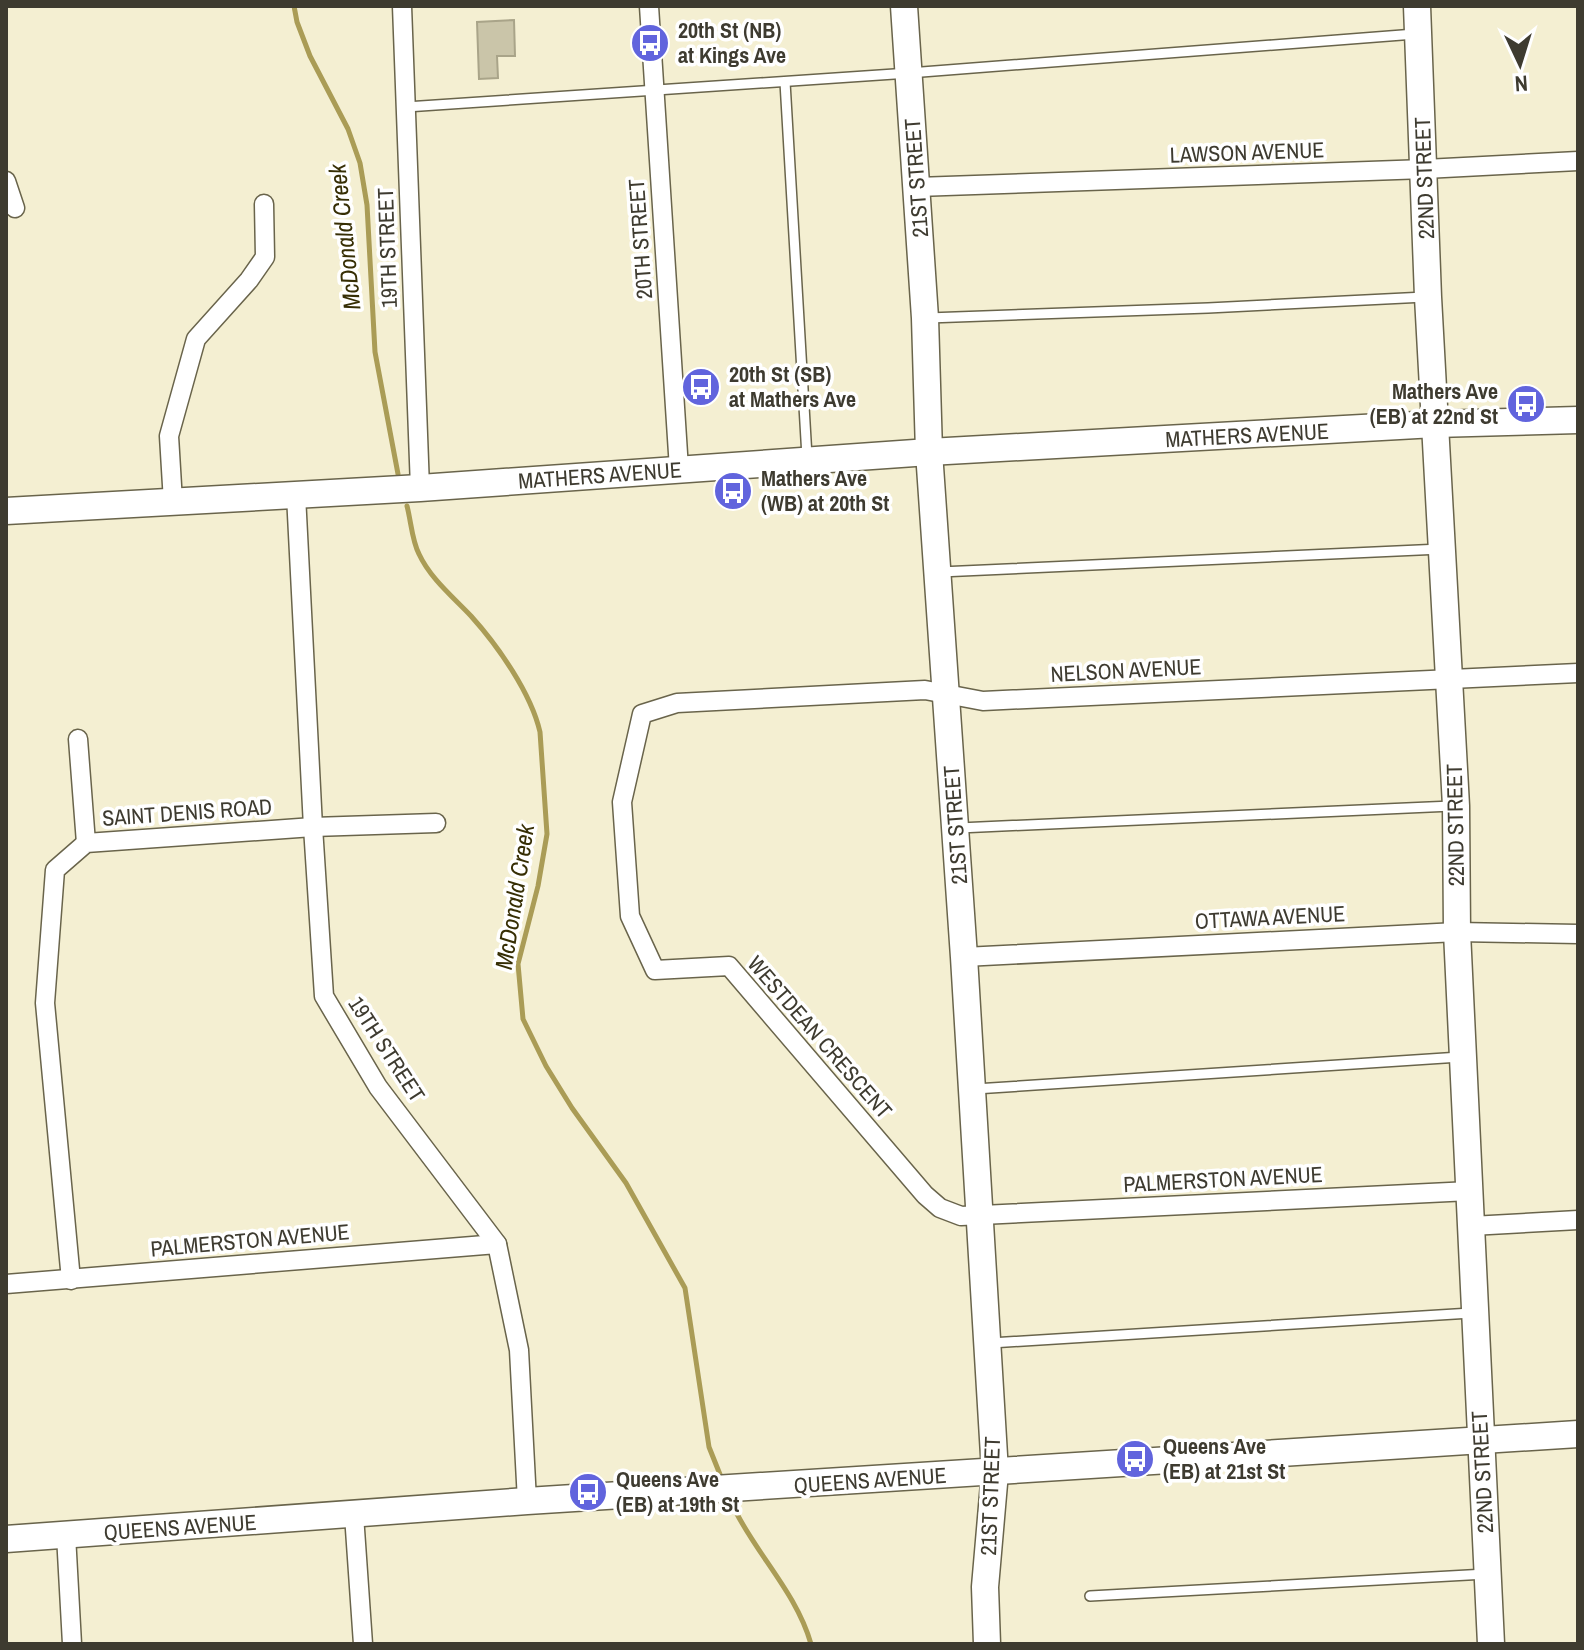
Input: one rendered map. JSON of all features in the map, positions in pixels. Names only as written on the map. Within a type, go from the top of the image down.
[{"type":"street","name":"19TH STREET","points":[[402,6],[420,488]]},
{"type":"street","name":"20TH STREET","points":[[649,6],[679,469]]},
{"type":"street","name":"21ST STREET","points":[[904,6],[925,318],[929,452],[944,695],[956,829],[995,1472],[985,1587],[987,1644]]},
{"type":"street","name":"22ND STREET","points":[[1417,6],[1428,297],[1451,680],[1457,932],[1491,1644]]},
{"type":"street","name":"LAWSON AVENUE","points":[[917,187],[1578,161]]},
{"type":"street","points":[[6,181],[15,208]]},
{"type":"street","points":[[173,502],[169,436],[196,339],[249,280],[265,257],[264,204]]},
{"type":"street","name":"MATHERS AVENUE","points":[[6,511],[420,488],[929,452],[1435,424],[1578,420]]},
{"type":"street","name":"19TH STREET","points":[[296,495],[324,996],[378,1087],[497,1244],[519,1350],[527,1501]]},
{"type":"street","name":"NELSON AVENUE","points":[[677,703],[925,690],[983,701],[1578,673]]},
{"type":"street","name":"WESTDEAN CRESCENT","points":[[677,703],[642,714],[622,802],[630,916],[655,970],[729,966],[925,1195],[940,1208],[961,1216],[978,1215]]},
{"type":"street","points":[[78,739],[86,843]]},
{"type":"street","points":[[313,827],[436,823]]},
{"type":"street","name":"SAINT DENIS ROAD","points":[[71,1280],[45,1003],[55,870],[86,843],[313,827]]},
{"type":"street","name":"OTTAWA AVENUE","points":[[964,957],[1457,932],[1578,934]]},
{"type":"street","name":"PALMERSTON AVENUE","points":[[978,1215],[1470,1191]]},
{"type":"street","points":[[1471,1226],[1578,1220]]},
{"type":"street","name":"PALMERSTON AVENUE","points":[[6,1284],[497,1244]]},
{"type":"street","name":"QUEENS AVENUE","points":[[6,1539],[527,1501],[1578,1434]]},
{"type":"street","points":[[354,1515],[363,1644]]},
{"type":"street","points":[[66,1535],[72,1644]]},
{"type":"lane","points":[[406,107],[655,92],[1419,33]]},
{"type":"lane","points":[[785,82],[807,461]]},
{"type":"lane","points":[[925,318],[1428,297]]},
{"type":"lane","points":[[937,573],[1444,549]]},
{"type":"lane","points":[[956,829],[1456,806]]},
{"type":"lane","points":[[972,1089],[1463,1057]]},
{"type":"lane","points":[[987,1343],[1474,1313]]},
{"type":"lane","points":[[1090,1596],[1487,1574]]},
{"type":"building","points":[[514,20],[515,56],[497,56],[498,78],[479,79],[477,22]]},
{"type":"waterway","name":"McDonald Creek","points":[[294,6],[310,56],[348,129],[360,163],[367,205],[375,352],[398,474]]},
{"type":"waterway","name":"McDonald Creek","points":[[407,506],[415,543],[424,563],[502,656],[536,717],[540,732],[547,834],[538,886],[518,964],[523,1019],[546,1066],[626,1183],[685,1288],[709,1447],[721,1477]]},
{"type":"waterway","name":"McDonald Creek","points":[[737,1514],[797,1609],[811,1644]]},
{"type":"place","name":"20th St (NB) at Kings Ave","points":[[650,43]]},
{"type":"place","name":"20th St (SB) at Mathers Ave","points":[[701,387]]},
{"type":"place","name":"Mathers Ave (EB) at 22nd St","points":[[1526,404]]},
{"type":"place","name":"Mathers Ave (WB) at 20th St","points":[[733,491]]},
{"type":"place","name":"Queens Ave (EB) at 21st St","points":[[1135,1459]]},
{"type":"place","name":"Queens Ave (EB) at 19th St","points":[[588,1492]]}]
